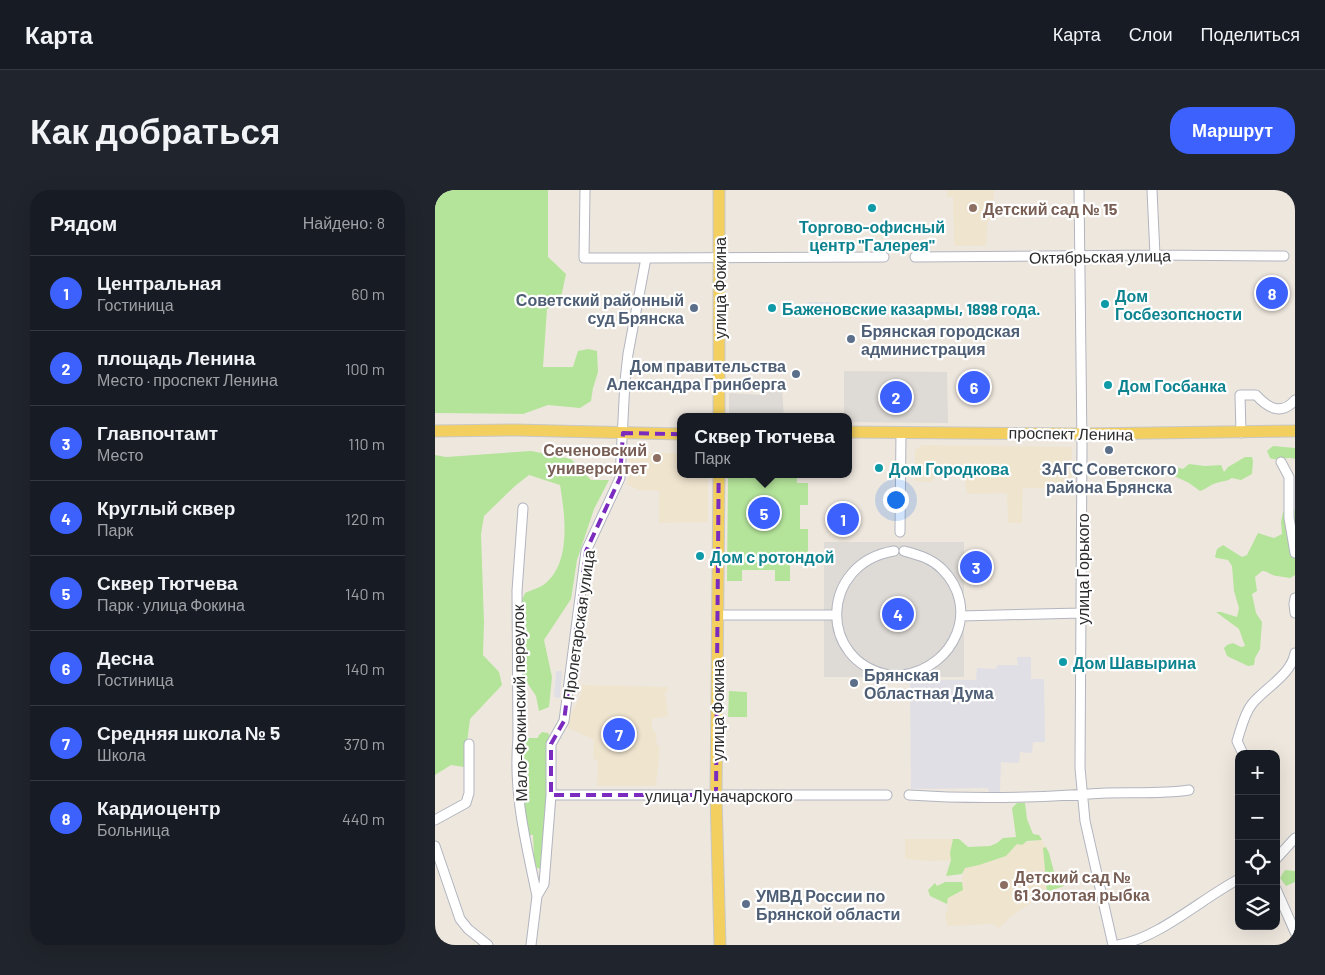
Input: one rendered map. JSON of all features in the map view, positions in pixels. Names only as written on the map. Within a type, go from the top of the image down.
[{"type":"main road","name":"улица Фокина","points":[[719,190],[719,413]]},
{"type":"main road","points":[[435,431],[677,434]]},
{"type":"main road","name":"проспект Ленина","points":[[852,432],[1082,434],[1295,431]]},
{"type":"main road","name":"улица Фокина","points":[[719,478],[716,796],[720,945]]},
{"type":"street","points":[[585,190],[584,258],[884,257]]},
{"type":"street","name":"улица Горького","points":[[1079,190],[1082,434],[1079,768],[1085,822],[1113,945]]},
{"type":"street","points":[[1153,190],[1155,255]]},
{"type":"street","name":"Октябрьская улица","points":[[915,258],[1155,255],[1284,256]]},
{"type":"street","name":"Пролетарская улица","points":[[531,945],[537,896],[544,884],[551,795],[551,744],[564,721],[586,551],[619,478],[628,354],[646,258]]},
{"type":"street","points":[[1241,433],[1240,395],[1256,395],[1271,408],[1280,409],[1289,406],[1295,400]]},
{"type":"street","points":[[900,532],[901,432]]},
{"type":"street","points":[[1281,462],[1289,477],[1289,518],[1295,553]]},
{"type":"street","name":"Мало-Фокинский переулок","points":[[523,508],[517,591],[518,738],[516,760],[518,798],[537,896]]},
{"type":"street","points":[[889,675],[865,666],[850,652],[840,635],[836,615],[839,594],[849,576],[864,561],[893,551]]},
{"type":"street","points":[[903,675],[923,670],[940,660],[952,644],[961,616],[954,586],[942,569],[924,557],[904,551]]},
{"type":"street","points":[[1295,598],[1295,613]]},
{"type":"street","points":[[961,616],[1081,613]]},
{"type":"street","points":[[717,615],[836,615]]},
{"type":"street","points":[[1241,750],[1237,741],[1247,712],[1252,703],[1284,673],[1295,653]]},
{"type":"street","points":[[435,820],[466,803],[469,793],[469,744]]},
{"type":"street","points":[[909,795],[988,798],[1166,794],[1189,790]]},
{"type":"street","name":"улица Луначарского","points":[[551,795],[887,795]]},
{"type":"street","points":[[1280,854],[1295,838]]},
{"type":"street","points":[[435,846],[460,919],[468,929],[488,945]]},
{"type":"street","points":[[1118,945],[1129,943],[1166,925],[1235,882]]},
{"type":"street","points":[[1280,898],[1295,932]]},
{"type":"highlighted area","points":[[623,433],[719,435],[716,795],[551,795],[551,744],[564,721],[586,551],[620,478]]},
{"type":"shaded area","name":"Детский сад № 15","points":[[944,190],[994,190],[993,220],[988,220],[986,246],[954,246],[953,197],[947,197],[947,191]]},
{"type":"shaded area","points":[[807,302],[832,302],[832,308],[807,309]]},
{"type":"shaded area","points":[[844,371],[947,372],[948,423],[852,422],[852,413],[844,413]]},
{"type":"shaded area","points":[[764,388],[782,388],[784,413],[729,413],[729,393],[764,395]]},
{"type":"shaded area","points":[[922,445],[1072,447],[1071,489],[1023,488],[1022,523],[1008,523],[1007,493],[967,494],[964,475],[934,476],[933,482],[915,481],[915,450]]},
{"type":"shaded area","points":[[629,453],[677,453],[677,478],[708,478],[708,522],[659,523],[659,491],[639,490],[627,485]]},
{"type":"shaded area","points":[[824,542],[964,542],[964,677],[824,677]]},
{"type":"shaded area","points":[[1017,657],[1031,657],[1031,679],[1044,679],[1045,742],[1033,742],[1032,753],[1020,752],[1019,763],[1001,762],[1000,792],[989,792],[988,788],[911,789],[910,680],[976,680],[977,668],[995,669],[998,665],[1018,665]]},
{"type":"shaded area","points":[[556,671],[562,671],[560,698],[554,697]]},
{"type":"shaded area","points":[[581,685],[668,687],[668,690],[665,692],[668,716],[652,719],[653,732],[656,732],[657,745],[660,746],[656,786],[597,786],[598,760],[593,759],[594,740],[564,726],[581,695]]},
{"type":"shaded area","points":[[905,839],[959,839],[960,851],[967,860],[931,861],[905,859]]},
{"type":"shaded area","name":"Детский сад № 61 Золотая рыбка","points":[[1042,840],[1046,847],[1044,848],[1047,892],[1010,917],[998,928],[992,924],[947,926],[945,913],[947,911],[948,898],[963,890],[964,868],[1006,856],[1017,844]]},
{"type":"green space","points":[[435,190],[548,190],[548,257],[566,274],[560,302],[547,309],[543,367],[573,367],[578,351],[588,349],[597,351],[598,372],[591,401],[580,408],[548,405],[523,414],[435,413]]},
{"type":"green space","points":[[1273,446],[1295,448],[1295,459],[1270,458],[1267,451]]},
{"type":"green space","points":[[531,451],[571,459],[591,480],[609,480],[594,509],[577,560],[571,599],[544,640],[552,677],[549,707],[539,711],[536,696],[522,675],[518,632],[519,607],[525,593],[547,582],[555,573],[560,562],[564,536],[563,510],[560,485],[529,475],[484,516],[481,534],[484,623],[483,655],[499,672],[502,685],[470,719],[464,767],[451,765],[435,775],[435,455],[446,457]]},
{"type":"green space","points":[[1245,457],[1252,457],[1252,474],[1241,480],[1232,478],[1216,483],[1200,491],[1189,483],[1170,474],[1170,468],[1183,469],[1189,464],[1221,465],[1224,472],[1228,467]]},
{"type":"green space","points":[[728,478],[797,478],[797,483],[808,483],[808,505],[800,505],[800,529],[808,529],[808,555],[790,555],[790,581],[775,581],[775,570],[742,570],[742,581],[727,581]]},
{"type":"green space","points":[[1295,510],[1295,575],[1290,578],[1275,576],[1262,571],[1255,577],[1257,591],[1252,594],[1256,613],[1262,622],[1260,649],[1255,658],[1254,665],[1248,666],[1227,656],[1224,648],[1233,643],[1241,647],[1245,646],[1239,629],[1216,612],[1237,617],[1239,608],[1234,591],[1232,566],[1228,560],[1215,557],[1217,549],[1223,545],[1242,557],[1247,555],[1258,533],[1274,538],[1282,534],[1281,522],[1283,512]]},
{"type":"green space","points":[[729,691],[747,692],[747,717],[728,717]]},
{"type":"green space","points":[[542,732],[548,733],[550,736],[544,865],[540,869],[533,864],[533,835],[526,835],[519,764],[525,738],[538,738]]},
{"type":"green space","points":[[1017,803],[1025,803],[1027,819],[1033,834],[1039,835],[1042,840],[1027,841],[1022,845],[1017,844],[1006,856],[965,868],[962,874],[946,876],[951,860],[950,853],[953,839],[959,839],[968,847],[990,846],[1003,838],[1016,837],[1012,808]]},
{"type":"green space","points":[[1046,847],[1056,879],[1064,886],[1047,892],[1043,848]]},
{"type":"green space","points":[[1285,870],[1295,871],[1295,882],[1286,886],[1280,878]]},
{"type":"green space","points":[[945,882],[962,882],[963,890],[948,898],[947,904],[930,896],[928,890],[935,883],[937,886]]},
{"type":"place","name":"Торгово-офисный центр \"Галерея\"","points":[[872,208]]},
{"type":"place","name":"Детский сад № 15","points":[[973,208]]},
{"type":"place","name":"Кардиоцентр","points":[[1272,293]]},
{"type":"place","name":"Дом Госбезопсности","points":[[1105,304]]},
{"type":"place","name":"Советский районный суд Брянска","points":[[694,308]]},
{"type":"place","name":"Баженовские казармы, 1898 года.","points":[[772,308]]},
{"type":"place","name":"Брянская городская администрация","points":[[851,339]]},
{"type":"place","name":"Дом правительства Александра Гринберга","points":[[796,374]]},
{"type":"place","name":"Дом Госбанка","points":[[1108,385]]},
{"type":"place","name":"Десна","points":[[974,387]]},
{"type":"place","name":"площадь Ленина","points":[[896,397]]},
{"type":"place","name":"ЗАГС Советского района Брянска","points":[[1109,450]]},
{"type":"place","name":"Сеченовский университет","points":[[657,458]]},
{"type":"place","name":"Дом Городкова","points":[[879,468]]},
{"type":"place","name":"Сквер Тютчева","points":[[764,513]]},
{"type":"place","name":"Центральная","points":[[843,519]]},
{"type":"place","name":"Дом с ротондой","points":[[700,556]]},
{"type":"place","name":"Главпочтамт","points":[[976,567]]},
{"type":"place","name":"Круглый сквер","points":[[898,614]]},
{"type":"place","name":"Дом Шавырина","points":[[1063,662]]},
{"type":"place","name":"Брянская Областная Дума","points":[[854,683]]},
{"type":"place","name":"Средняя школа № 5","points":[[619,734]]},
{"type":"place","name":"Детский сад № 61 Золотая рыбка","points":[[1004,885]]},
{"type":"place","name":"УМВД России по Брянской области","points":[[746,904]]}]
